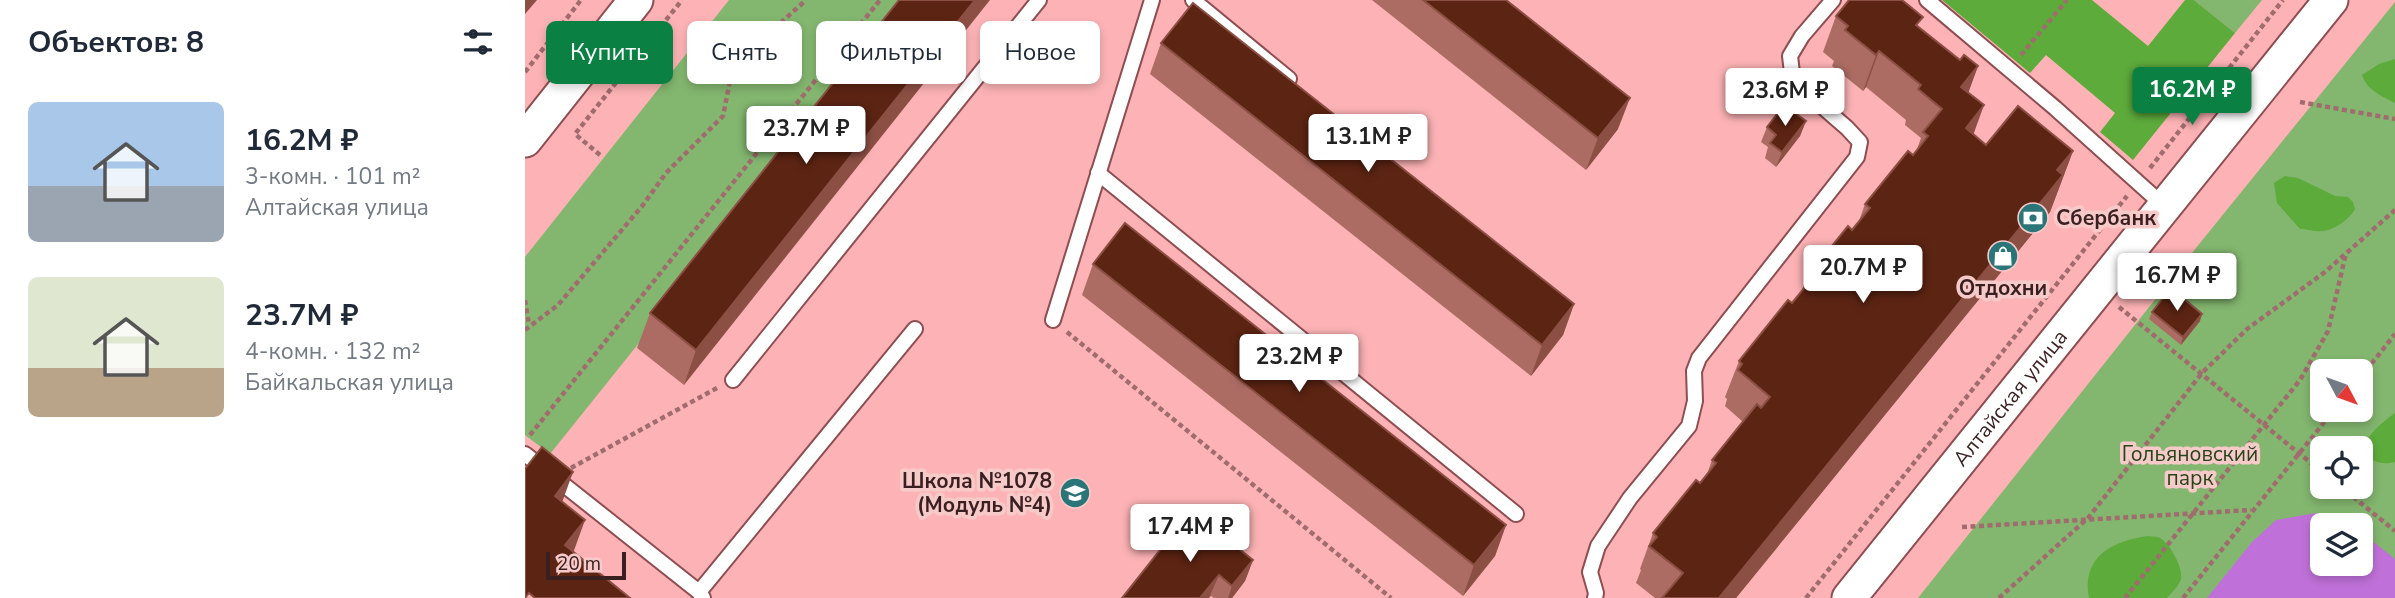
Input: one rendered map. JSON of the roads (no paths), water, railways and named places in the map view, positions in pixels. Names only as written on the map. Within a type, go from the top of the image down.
[{"type":"street","points":[[525,140],[636,0]]},
{"type":"street","name":"Алтайская улица","points":[[1849,598],[2163,205],[2331,0]]},
{"type":"lane","points":[[733,380],[1039,0]]},
{"type":"lane","points":[[1052,320],[1152,0]]},
{"type":"lane","points":[[1192,0],[1299,87]]},
{"type":"lane","points":[[1595,598],[1590,572],[1598,546],[1630,498],[1689,426],[1695,401],[1694,371],[1699,358],[1857,157],[1860,142],[1793,81],[1790,56],[1802,36],[1833,0]]},
{"type":"lane","points":[[1927,0],[2055,108],[2163,205]]},
{"type":"lane","points":[[1098,173],[1515,514]]},
{"type":"lane","points":[[525,454],[701,595],[915,330]]},
{"type":"place","name":"Сбербанк","points":[[2033,218]]},
{"type":"place","name":"Отдохни","points":[[2003,256]]},
{"type":"place","name":"Школа №1078 (Модуль №4)","points":[[1075,493]]},
{"type":"park label","name":"Гольяновcкий парк","points":[[2190,466]]}]
